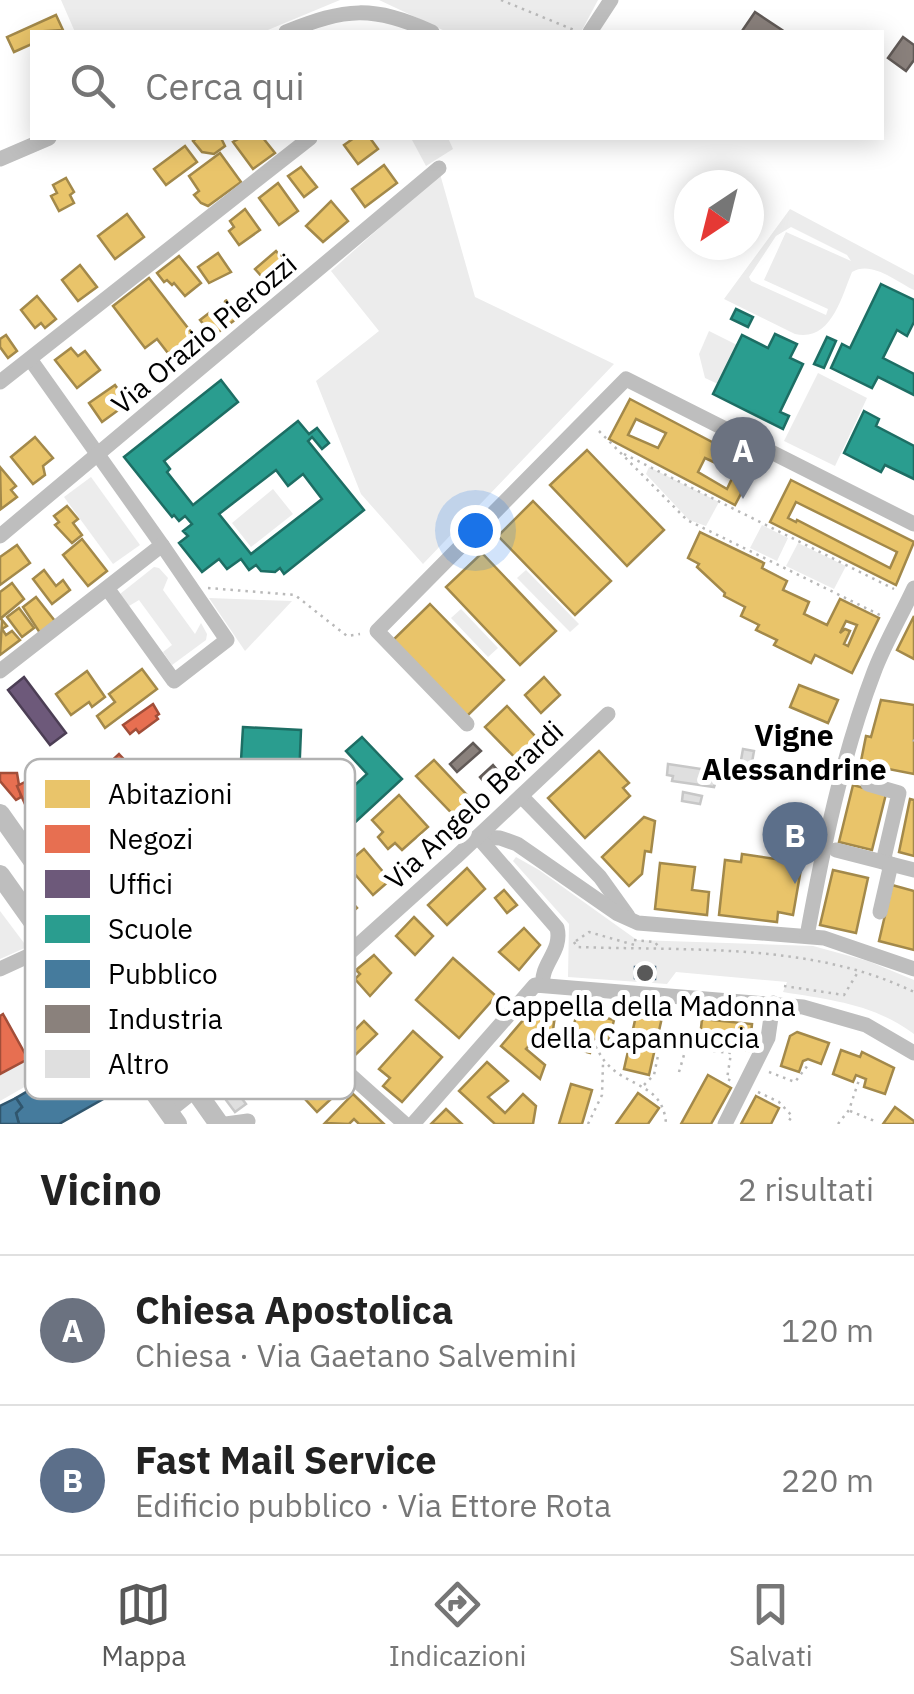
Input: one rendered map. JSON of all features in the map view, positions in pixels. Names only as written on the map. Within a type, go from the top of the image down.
[{"type":"main road","points":[[0,814],[25,849]]},
{"type":"main road","points":[[0,875],[25,910]]},
{"type":"main road","points":[[203,1099],[223,1124]]},
{"type":"street","points":[[593,28],[612,0]]},
{"type":"street","points":[[292,30],[356,12],[386,13],[427,30]]},
{"type":"street","points":[[0,160],[45,140]]},
{"type":"street","points":[[0,382],[307,140]]},
{"type":"street","name":"Via Orazio Pierozzi","points":[[0,536],[99,457],[439,168]]},
{"type":"street","points":[[30,359],[227,640],[174,680],[107,588]]},
{"type":"street","points":[[467,724],[376,631],[626,379],[914,524]]},
{"type":"street","points":[[0,670],[162,545]]},
{"type":"street","points":[[807,936],[858,721],[879,660],[914,588]]},
{"type":"street","name":"Via Angelo Berardi","points":[[355,948],[608,714]]},
{"type":"street","points":[[868,784],[899,793],[880,912]]},
{"type":"street","points":[[521,796],[600,877],[632,921]]},
{"type":"street","points":[[478,837],[517,844],[632,921],[672,928],[807,936],[867,950],[914,969]]},
{"type":"street","points":[[478,837],[558,931],[558,947],[542,976],[543,986]]},
{"type":"street","points":[[836,850],[914,870]]},
{"type":"street","points":[[0,970],[25,958]]},
{"type":"street","points":[[413,1124],[532,986],[826,1011],[853,1020],[914,1054]]},
{"type":"street","points":[[725,1124],[771,1028],[774,1004]]},
{"type":"street","points":[[355,1080],[404,1124]]},
{"type":"street","name":"Via Angelo Berardi","points":[[172,1118],[189,1099]]},
{"type":"street","points":[[223,1124],[248,1121]]},
{"type":"path","points":[[501,0],[574,30]]},
{"type":"path","points":[[597,430],[687,520],[883,616]]},
{"type":"path","points":[[620,452],[896,590]]},
{"type":"path","points":[[190,586],[295,596],[346,636],[376,631]]},
{"type":"path","points":[[568,932],[577,946],[796,956],[858,971],[914,992]]},
{"type":"path","points":[[574,942],[590,932],[640,949]]},
{"type":"path","points":[[634,940],[654,942],[660,950]]},
{"type":"path","points":[[784,986],[844,995],[858,971]]},
{"type":"path","points":[[588,1124],[602,1095],[603,1063],[596,1046]]},
{"type":"path","points":[[644,1085],[654,1075],[660,1046],[731,1053],[727,1079],[780,1102],[792,1116],[787,1124]]},
{"type":"path","points":[[679,1072],[686,1046]]},
{"type":"path","points":[[603,1063],[628,1082],[644,1085],[665,1108],[666,1124]]},
{"type":"path","points":[[754,1066],[795,1082],[808,1065]]},
{"type":"path","points":[[838,1124],[859,1080]]},
{"type":"path","points":[[848,1110],[877,1122]]},
{"type":"shaded area","points":[[61,0],[340,0],[268,30],[74,30]]},
{"type":"shaded area","points":[[379,0],[598,0],[582,30],[443,30]]},
{"type":"shaded area","points":[[412,140],[449,140],[453,149],[426,166]]},
{"type":"shaded area","points":[[440,174],[475,297],[614,364],[423,564],[361,494],[316,381],[379,331],[331,271]]},
{"type":"shaded area","points":[[790,209],[914,275],[914,290],[875,270],[852,272],[826,325],[807,335],[795,334],[724,299],[753,260],[760,260],[749,277],[751,281],[826,315],[828,309],[764,280],[786,232],[851,261],[847,255],[791,227],[776,236],[764,254],[764,244]]},
{"type":"shaded area","points":[[709,331],[737,345],[718,384],[705,378],[699,354]]},
{"type":"shaded area","points":[[818,373],[867,398],[835,466],[784,441]]},
{"type":"shaded area","points":[[649,467],[719,502],[706,526],[689,520],[646,474]]},
{"type":"shaded area","points":[[91,477],[140,545],[113,564],[64,497]]},
{"type":"shaded area","points":[[273,489],[293,514],[251,547],[232,523]]},
{"type":"shaded area","points":[[762,525],[788,538],[777,561],[750,548]]},
{"type":"shaded area","points":[[798,543],[846,566],[834,589],[786,566]]},
{"type":"shaded area","points":[[154,567],[168,578],[163,590],[195,634],[201,623],[207,634],[206,640],[172,665],[163,652],[172,645],[139,600],[129,606],[120,594]]},
{"type":"shaded area","points":[[526,570],[579,624],[570,632],[517,578]]},
{"type":"shaded area","points":[[209,598],[292,601],[245,651]]},
{"type":"shaded area","points":[[461,609],[498,648],[488,657],[451,618]]},
{"type":"shaded area","points":[[516,857],[637,940],[813,946],[868,961],[914,980],[914,1034],[868,1010],[783,992],[787,982],[676,972],[667,984],[568,977],[569,924],[513,861]]},
{"type":"shaded area","points":[[0,911],[25,948],[0,959]]},
{"type":"shaded area","points":[[25,1060],[25,1087],[0,1101],[0,1074]]},
{"type":"building: Abitazioni","points":[[56,15],[63,30],[30,30],[30,45],[14,52],[7,37]]},
{"type":"building: Abitazioni","points":[[222,140],[225,146],[214,154],[202,152],[193,141]]},
{"type":"building: Abitazioni","points":[[265,140],[275,153],[253,169],[233,142]]},
{"type":"building: Abitazioni","points":[[351,140],[371,140],[378,149],[358,164],[344,145]]},
{"type":"building: Abitazioni","points":[[185,146],[197,162],[166,185],[154,169]]},
{"type":"building: Abitazioni","points":[[220,153],[241,182],[208,206],[194,195],[199,191],[189,176]]},
{"type":"building: Abitazioni","points":[[384,165],[397,183],[365,207],[352,189]]},
{"type":"building: Abitazioni","points":[[301,167],[317,187],[304,197],[288,176]]},
{"type":"building: Abitazioni","points":[[66,178],[74,192],[70,195],[74,203],[59,211],[51,196],[57,193],[53,185]]},
{"type":"building: Abitazioni","points":[[278,183],[298,211],[279,225],[259,198]]},
{"type":"building: Abitazioni","points":[[331,201],[348,221],[323,242],[306,226]]},
{"type":"building: Abitazioni","points":[[245,209],[260,230],[239,245],[229,231],[234,227],[230,221]]},
{"type":"building: Abitazioni","points":[[127,214],[144,237],[115,259],[98,236]]},
{"type":"building: Abitazioni","points":[[276,251],[292,270],[271,287],[255,269]]},
{"type":"building: Abitazioni","points":[[218,253],[231,272],[209,283],[198,267]]},
{"type":"building: Abitazioni","points":[[179,256],[201,283],[185,296],[174,283],[164,282],[157,273]]},
{"type":"building: Abitazioni","points":[[80,265],[97,287],[78,301],[62,280]]},
{"type":"building: Abitazioni","points":[[149,278],[202,346],[186,358],[180,350],[171,357],[157,339],[145,348],[113,306]]},
{"type":"building: Abitazioni","points":[[37,296],[56,319],[45,328],[41,323],[35,328],[21,310]]},
{"type":"building: Abitazioni","points":[[226,300],[239,317],[213,336],[200,320]]},
{"type":"building: Abitazioni","points":[[6,335],[17,351],[8,358],[0,347],[0,339]]},
{"type":"building: Abitazioni","points":[[71,348],[78,356],[85,351],[100,370],[77,388],[55,360]]},
{"type":"building: Abitazioni","points":[[115,385],[128,403],[102,422],[89,403]]},
{"type":"building: Abitazioni","points":[[630,399],[756,465],[735,505],[609,439]],"holes":[[[636,419],[666,433],[658,448],[628,435]],[[705,458],[735,472],[727,489],[698,472]]]},
{"type":"building: Abitazioni","points":[[35,437],[53,458],[43,466],[45,475],[33,484],[11,457]]},
{"type":"building: Abitazioni","points":[[587,450],[664,530],[627,566],[550,485]]},
{"type":"building: Abitazioni","points":[[0,467],[16,486],[11,490],[17,497],[1,509]]},
{"type":"building: Abitazioni","points":[[791,480],[914,542],[896,585],[770,522]],"holes":[[[796,502],[897,552],[890,568],[788,518]]]},
{"type":"building: Abitazioni","points":[[533,501],[611,581],[575,615],[498,536]]},
{"type":"building: Abitazioni","points":[[67,506],[78,519],[73,523],[82,535],[72,543],[55,525],[59,522],[54,516]]},
{"type":"building: Abitazioni","points":[[700,532],[764,563],[762,568],[787,581],[783,590],[809,602],[804,614],[827,625],[840,599],[879,618],[852,673],[815,655],[811,663],[774,645],[777,640],[756,630],[759,625],[741,616],[745,607],[724,596],[697,567],[699,564],[688,558]],"holes":[[[846,621],[857,625],[848,646],[844,644],[850,631],[840,633]]]},
{"type":"building: Abitazioni","points":[[82,539],[107,571],[88,586],[63,555]]},
{"type":"building: Abitazioni","points":[[17,545],[30,563],[0,585],[0,557]]},
{"type":"building: Abitazioni","points":[[482,553],[556,631],[520,665],[446,587]]},
{"type":"building: Abitazioni","points":[[44,570],[56,586],[63,580],[70,590],[52,604],[33,579]]},
{"type":"building: Abitazioni","points":[[12,583],[24,599],[0,619],[0,592]]},
{"type":"building: Abitazioni","points":[[36,597],[55,621],[40,633],[23,607]]},
{"type":"building: Abitazioni","points":[[430,604],[504,680],[465,718],[391,642]]},
{"type":"building: Abitazioni","points":[[19,608],[34,628],[22,637],[7,617]]},
{"type":"building: Abitazioni","points":[[914,616],[914,659],[897,650]]},
{"type":"building: Abitazioni","points":[[2,620],[7,626],[2,629],[6,635],[12,631],[20,640],[0,655]]},
{"type":"building: Abitazioni","points":[[142,669],[157,689],[105,728],[97,716],[115,702],[109,694]]},
{"type":"building: Abitazioni","points":[[87,671],[105,697],[92,707],[89,702],[71,715],[56,694]]},
{"type":"building: Abitazioni","points":[[544,677],[560,695],[541,713],[525,695]]},
{"type":"building: Abitazioni","points":[[799,685],[838,700],[828,723],[790,707]]},
{"type":"building: Abitazioni","points":[[881,700],[914,705],[914,774],[861,761],[866,736],[871,737]]},
{"type":"building: Abitazioni","points":[[507,706],[548,750],[527,770],[485,727]]},
{"type":"building: Abitazioni","points":[[599,751],[629,783],[623,788],[630,796],[585,838],[548,798]]},
{"type":"building: Abitazioni","points":[[434,760],[483,812],[466,828],[416,776]]},
{"type":"building: Abitazioni","points":[[853,785],[886,794],[872,850],[839,842]]},
{"type":"building: Abitazioni","points":[[399,795],[428,827],[402,850],[395,843],[388,849],[378,837],[383,832],[372,820]]},
{"type":"building: Abitazioni","points":[[910,799],[914,800],[914,856],[899,852]]},
{"type":"building: Abitazioni","points":[[644,817],[655,821],[651,852],[645,851],[642,874],[629,886],[602,857]]},
{"type":"building: Abitazioni","points":[[364,849],[390,880],[373,895],[355,874],[355,856]]},
{"type":"building: Abitazioni","points":[[742,854],[802,863],[793,915],[778,912],[777,922],[719,915],[725,860],[741,862]]},
{"type":"building: Abitazioni","points":[[660,863],[695,867],[692,890],[709,892],[707,915],[655,909]]},
{"type":"building: Abitazioni","points":[[467,868],[485,889],[447,925],[428,905]]},
{"type":"building: Abitazioni","points":[[833,870],[868,878],[856,933],[820,925]]},
{"type":"building: Abitazioni","points":[[892,885],[914,891],[914,950],[879,941]]},
{"type":"building: Abitazioni","points":[[504,890],[517,905],[507,913],[495,898]]},
{"type":"building: Abitazioni","points":[[414,917],[433,936],[415,955],[396,936]]},
{"type":"building: Abitazioni","points":[[524,928],[540,945],[519,970],[499,952]]},
{"type":"building: Abitazioni","points":[[374,955],[391,973],[370,996],[355,979],[360,974],[356,970]]},
{"type":"building: Abitazioni","points":[[453,958],[496,996],[459,1038],[416,1000]]},
{"type":"building: Abitazioni","points":[[638,1007],[663,1013],[649,1075],[624,1069]]},
{"type":"building: Abitazioni","points":[[530,1012],[555,1016],[552,1037],[538,1036],[526,1049],[545,1065],[540,1079],[501,1046]]},
{"type":"building: Abitazioni","points":[[584,1012],[614,1020],[609,1040],[593,1040],[590,1053],[569,1047],[576,1016]]},
{"type":"building: Abitazioni","points":[[702,1019],[752,1024],[749,1051],[699,1046]]},
{"type":"building: Abitazioni","points":[[364,1021],[377,1034],[355,1055],[355,1030]]},
{"type":"building: Abitazioni","points":[[413,1031],[442,1057],[402,1102],[383,1086],[390,1078],[379,1069]]},
{"type":"building: Abitazioni","points":[[797,1032],[829,1043],[821,1064],[808,1059],[799,1072],[781,1066],[790,1036]]},
{"type":"building: Abitazioni","points":[[841,1050],[860,1057],[862,1052],[894,1068],[885,1094],[864,1087],[866,1079],[856,1075],[853,1082],[833,1074]]},
{"type":"building: Abitazioni","points":[[487,1062],[508,1081],[488,1097],[505,1113],[523,1094],[536,1106],[533,1124],[495,1124],[459,1091]]},
{"type":"building: Abitazioni","points":[[708,1075],[731,1088],[711,1124],[681,1124]]},
{"type":"building: Abitazioni","points":[[571,1084],[592,1090],[582,1124],[559,1124]]},
{"type":"building: Abitazioni","points":[[638,1093],[659,1108],[648,1124],[616,1124]]},
{"type":"building: Abitazioni","points":[[355,1096],[384,1124],[359,1124],[354,1119],[349,1124],[325,1123]]},
{"type":"building: Abitazioni","points":[[756,1096],[779,1108],[771,1124],[741,1124]]},
{"type":"building: Abitazioni","points":[[305,1099],[331,1099],[317,1112]]},
{"type":"building: Abitazioni","points":[[895,1107],[914,1121],[914,1124],[883,1124]]},
{"type":"building: Abitazioni","points":[[446,1109],[462,1124],[431,1124]]},
{"type":"building: Negozi","points":[[153,704],[158,719],[139,733],[136,729],[130,734],[123,725]]},
{"type":"building: Negozi","points":[[0,773],[17,773],[21,797],[16,800],[0,781]]},
{"type":"building: Negozi","points":[[25,782],[25,804],[17,786]]},
{"type":"building: Negozi","points":[[3,1014],[25,1061],[0,1074]]},
{"type":"building: Uffici","points":[[24,677],[66,733],[50,745],[8,690]]},
{"type":"building: Scuole","points":[[881,284],[914,300],[914,322],[907,336],[897,330],[883,358],[914,374],[914,395],[878,377],[872,388],[831,368],[842,344],[850,348]]},
{"type":"building: Scuole","points":[[736,309],[753,317],[748,327],[731,319]]},
{"type":"building: Scuole","points":[[775,334],[797,344],[790,358],[803,364],[780,412],[789,416],[783,429],[713,394],[742,335],[768,348]]},
{"type":"building: Scuole","points":[[827,337],[836,341],[824,368],[814,364]]},
{"type":"building: Scuole","points":[[221,380],[238,402],[164,461],[170,469],[167,472],[193,505],[298,421],[309,434],[317,428],[329,443],[322,449],[312,437],[308,441],[364,510],[284,574],[280,568],[275,572],[261,571],[256,565],[249,570],[241,559],[227,569],[219,559],[202,572],[179,543],[188,536],[183,531],[192,524],[185,516],[179,521],[172,517],[124,457]],"holes":[[[276,470],[288,486],[303,474],[322,499],[251,554],[219,514]]]},
{"type":"building: Scuole","points":[[864,411],[879,419],[876,426],[914,446],[914,479],[885,465],[881,472],[844,453]]},
{"type":"building: Scuole","points":[[243,727],[301,730],[300,759],[241,759]]},
{"type":"building: Scuole","points":[[362,737],[402,779],[355,822],[355,785],[367,774],[346,751]]},
{"type":"building: Pubblico","name":"Cappella della Madonna della Capannuccia","points":[[635,967],[655,967],[655,979],[635,978]]},
{"type":"building: Pubblico","points":[[25,1093],[25,1099],[103,1099],[59,1124],[19,1124],[16,1113],[22,1107],[16,1098]]},
{"type":"building: Pubblico","points":[[16,1098],[22,1107],[16,1113],[19,1124],[0,1124],[0,1106]]},
{"type":"building: Industria","points":[[755,12],[782,30],[743,30]]},
{"type":"building: Industria","points":[[903,37],[914,45],[914,60],[906,71],[888,58]]},
{"type":"building: Industria","points":[[473,743],[481,751],[457,772],[450,764]]},
{"type":"building: Industria","points":[[493,765],[504,778],[491,790],[480,777]]},
{"type":"building: Altro","points":[[743,749],[754,751],[749,779],[738,777]]},
{"type":"building: Altro","points":[[668,764],[721,772],[719,782],[714,787],[672,781],[673,776],[667,775]]},
{"type":"building: Altro","points":[[683,792],[702,796],[700,804],[682,801]]},
{"type":"building: Altro","points":[[242,1099],[246,1104],[235,1112],[226,1100]]},
{"type":"place","name":"Chiesa Apostolica","points":[[743,499]]},
{"type":"place","name":"Fast Mail Service","points":[[795,884]]},
{"type":"place","name":"Cappella della Madonna della Capannuccia","points":[[645,973]]},
{"type":"district","name":"Vigne Alessandrine","points":[[794,753]]}]
